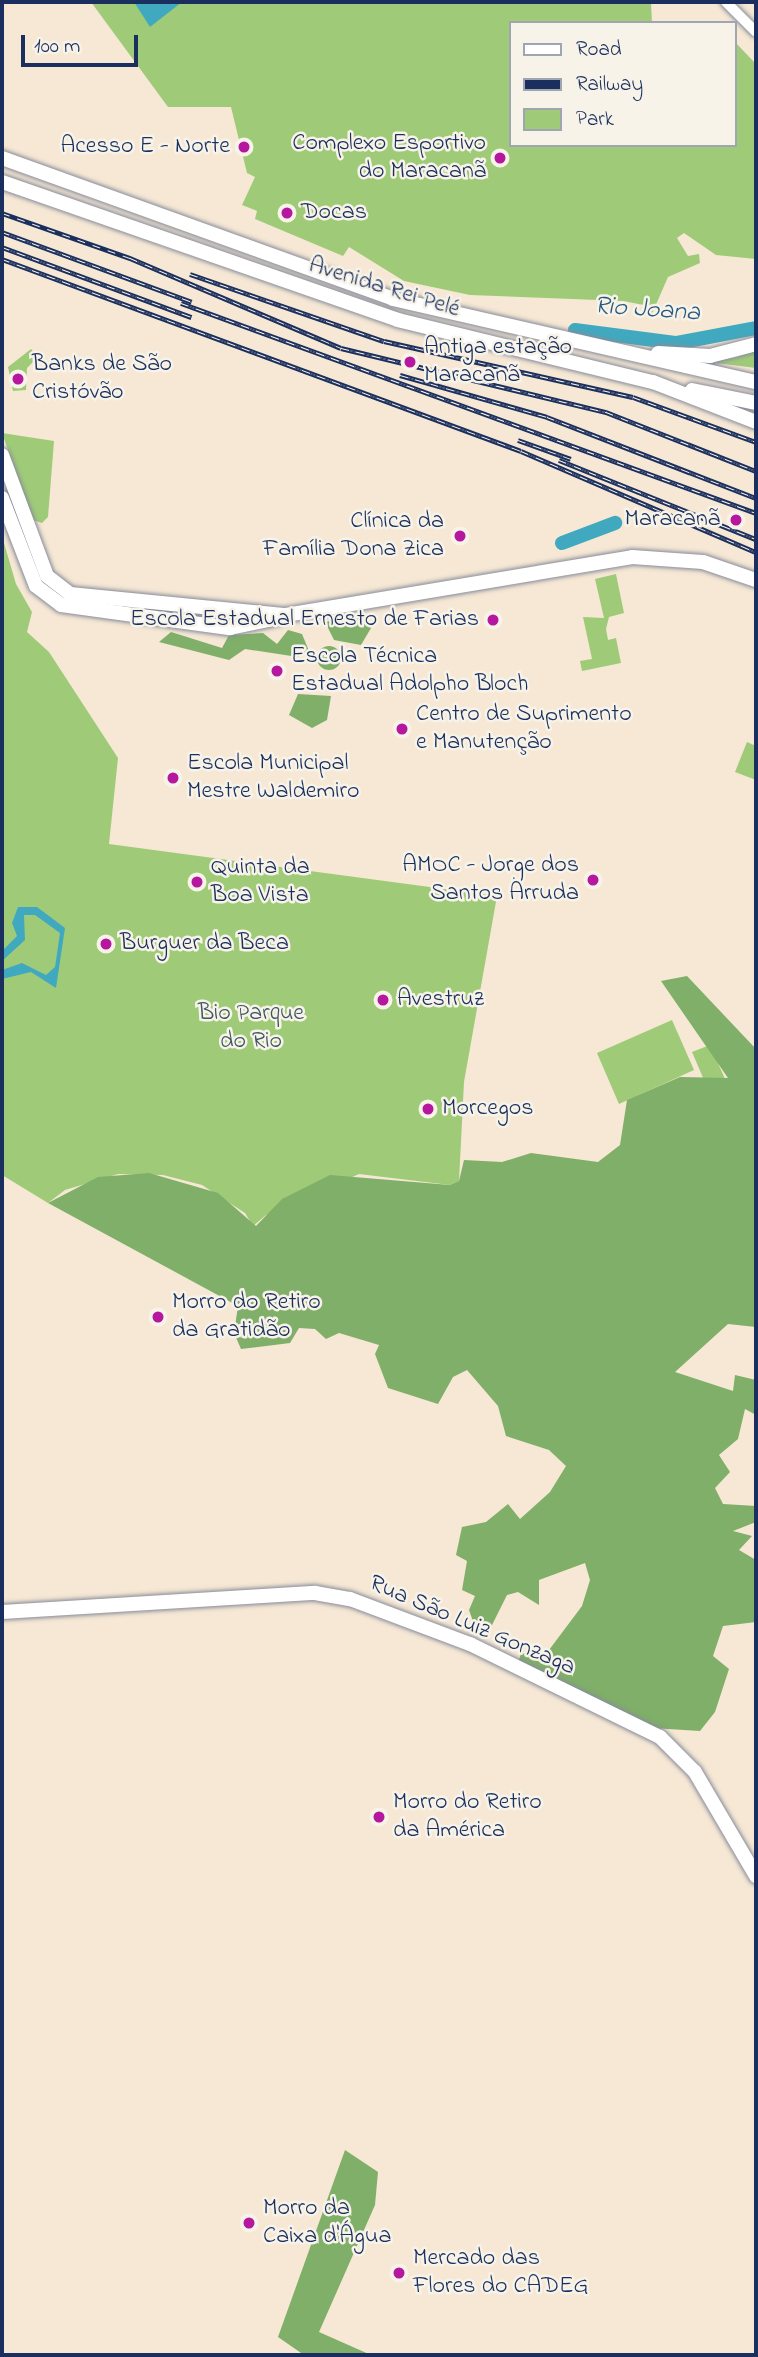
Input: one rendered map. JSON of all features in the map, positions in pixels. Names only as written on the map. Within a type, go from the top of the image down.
[{"type":"main road","name":"Avenida Rei Pelé","points":[[2,158],[393,299],[492,325],[756,383]]},
{"type":"main road","name":"Avenida Rei Pelé","points":[[2,182],[351,305],[653,382],[756,422]]},
{"type":"main road","points":[[472,338],[492,325]]},
{"type":"main road","points":[[614,350],[710,356],[756,344]]},
{"type":"main road","points":[[653,382],[756,403]]},
{"type":"main road","points":[[2,455],[53,584],[70,594],[145,605],[286,615]]},
{"type":"main road","points":[[2,498],[41,593],[61,605],[230,628],[286,615],[632,557],[704,562],[756,580]]},
{"type":"main road","points":[[131,614],[145,605]]},
{"type":"main road","name":"Rua São Luiz Gonzaga","points":[[2,1612],[305,1594],[350,1599],[470,1644],[660,1737],[695,1772],[756,1873]]},
{"type":"street","points":[[726,2],[756,32]]},
{"type":"green space","name":"Complexo Esportivo do Maracanã","points":[[91,2],[651,2],[652,21],[510,21],[510,147],[737,147],[737,44],[756,64],[756,259],[716,255],[684,233],[677,238],[688,256],[699,254],[700,263],[668,277],[651,316],[644,315],[644,305],[623,301],[470,295],[404,281],[349,247],[343,256],[255,219],[257,211],[242,205],[255,177],[247,173],[231,107],[168,107]]},
{"type":"green space","name":"Banks de São Cristóvão","points":[[31,349],[38,357],[27,368],[26,390],[13,391],[8,367]]},
{"type":"green space","points":[[756,351],[756,368],[700,361],[734,358]]},
{"type":"green space","points":[[2,433],[54,441],[48,517],[42,523],[33,520]]},
{"type":"green space","name":"Bio Parque do Rio","points":[[2,536],[16,584],[32,612],[27,632],[49,652],[118,758],[109,844],[497,896],[464,1082],[459,1181],[450,1185],[359,1174],[266,1215],[253,1226],[245,1213],[202,1185],[163,1175],[118,1174],[65,1190],[48,1203],[2,1175]]},
{"type":"green space","points":[[616,574],[624,613],[609,617],[606,629],[608,640],[616,638],[621,663],[582,671],[580,661],[592,659],[583,617],[604,618],[595,579]]},
{"type":"green space","points":[[367,614],[371,628],[361,645],[334,640],[325,622]]},
{"type":"green space","points":[[288,630],[302,634],[309,651],[298,657],[245,649],[229,660],[159,642],[171,632],[222,648],[229,635],[263,633],[277,644]]},
{"type":"green space","points":[[329,646],[340,653],[341,658],[334,669],[329,670],[318,663],[317,658],[324,647]]},
{"type":"green space","points":[[298,694],[331,696],[327,720],[312,728],[289,715]]},
{"type":"green space","points":[[747,742],[756,746],[756,780],[735,772]]},
{"type":"green space","points":[[687,976],[756,1049],[756,1327],[728,1324],[675,1372],[733,1391],[735,1375],[756,1380],[756,1415],[745,1409],[738,1439],[719,1455],[730,1472],[715,1488],[723,1504],[756,1506],[756,1522],[733,1531],[752,1536],[739,1550],[756,1560],[756,1622],[723,1626],[713,1656],[729,1669],[715,1712],[700,1731],[636,1727],[517,1665],[521,1654],[549,1650],[582,1606],[590,1580],[585,1563],[539,1580],[539,1605],[518,1592],[507,1595],[488,1633],[474,1624],[469,1610],[475,1596],[462,1590],[467,1561],[456,1555],[462,1527],[486,1522],[508,1504],[520,1519],[550,1492],[566,1466],[549,1450],[506,1436],[498,1406],[467,1370],[453,1377],[438,1404],[388,1388],[375,1354],[379,1345],[339,1333],[326,1339],[315,1329],[299,1328],[290,1343],[241,1349],[234,1333],[238,1306],[48,1203],[98,1177],[149,1173],[218,1193],[256,1226],[282,1199],[330,1175],[450,1185],[459,1181],[464,1160],[502,1162],[531,1153],[598,1162],[620,1145],[627,1100],[680,1077],[728,1078],[661,981]]},
{"type":"green space","points":[[672,1020],[694,1070],[619,1104],[597,1053]]},
{"type":"green space","points":[[710,1045],[725,1079],[707,1087],[692,1052]]},
{"type":"green space","points":[[345,2150],[378,2172],[375,2205],[319,2332],[371,2355],[304,2355],[278,2337]]},
{"type":"water","points":[[134,2],[182,2],[150,27]]},
{"type":"water","points":[[18,907],[37,907],[65,928],[56,988],[31,972],[2,979],[2,970],[22,963],[46,975],[55,967],[60,933],[35,915],[24,915],[25,940],[2,961],[2,951],[17,936],[12,923]]},
{"type":"waterway","name":"Rio Joana","points":[[575,330],[677,343],[756,328]]},
{"type":"waterway","points":[[562,543],[615,523]]},
{"type":"railway","points":[[2,213],[130,258],[341,348],[606,412],[756,471]]},
{"type":"railway","points":[[2,232],[192,302]]},
{"type":"railway","points":[[2,247],[191,317]]},
{"type":"railway","points":[[2,259],[521,451],[756,552]]},
{"type":"railway","points":[[190,274],[384,341],[633,397],[756,442]]},
{"type":"railway","points":[[181,303],[756,513]]},
{"type":"railway","points":[[400,375],[547,417],[756,498]]},
{"type":"railway","points":[[518,440],[571,459]]},
{"type":"railway","points":[[559,460],[756,539]]},
{"type":"place","name":"Acesso E - Norte","points":[[244,147]]},
{"type":"place","name":"Complexo Esportivo do Maracanã","points":[[500,158]]},
{"type":"place","name":"Docas","points":[[287,213]]},
{"type":"place","name":"Antiga estação Maracanã","points":[[410,362]]},
{"type":"place","name":"Banks de São Cristóvão","points":[[18,379]]},
{"type":"place","name":"Maracanã","points":[[736,520]]},
{"type":"place","name":"Clínica da Família Dona Zica","points":[[460,536]]},
{"type":"place","name":"Escola Estadual Ernesto de Farias","points":[[493,620]]},
{"type":"place","name":"Escola Técnica Estadual Adolpho Bloch","points":[[277,671]]},
{"type":"place","name":"Centro de Suprimento e Manutenção","points":[[402,729]]},
{"type":"place","name":"Escola Municipal Mestre Waldemiro","points":[[173,778]]},
{"type":"place","name":"AMOC - Jorge dos Santos Arruda","points":[[593,880]]},
{"type":"place","name":"Quinta da Boa Vista","points":[[197,882]]},
{"type":"place","name":"Burguer da Beca","points":[[106,944]]},
{"type":"place","name":"Avestruz","points":[[383,1000]]},
{"type":"place","name":"Morcegos","points":[[428,1109]]},
{"type":"place","name":"Morro do Retiro da Gratidão","points":[[158,1317]]},
{"type":"place","name":"Morro do Retiro da América","points":[[379,1817]]},
{"type":"place","name":"Morro da Caixa d'Água","points":[[249,2223]]},
{"type":"place","name":"Mercado das Flores do CADEG","points":[[399,2273]]}]
